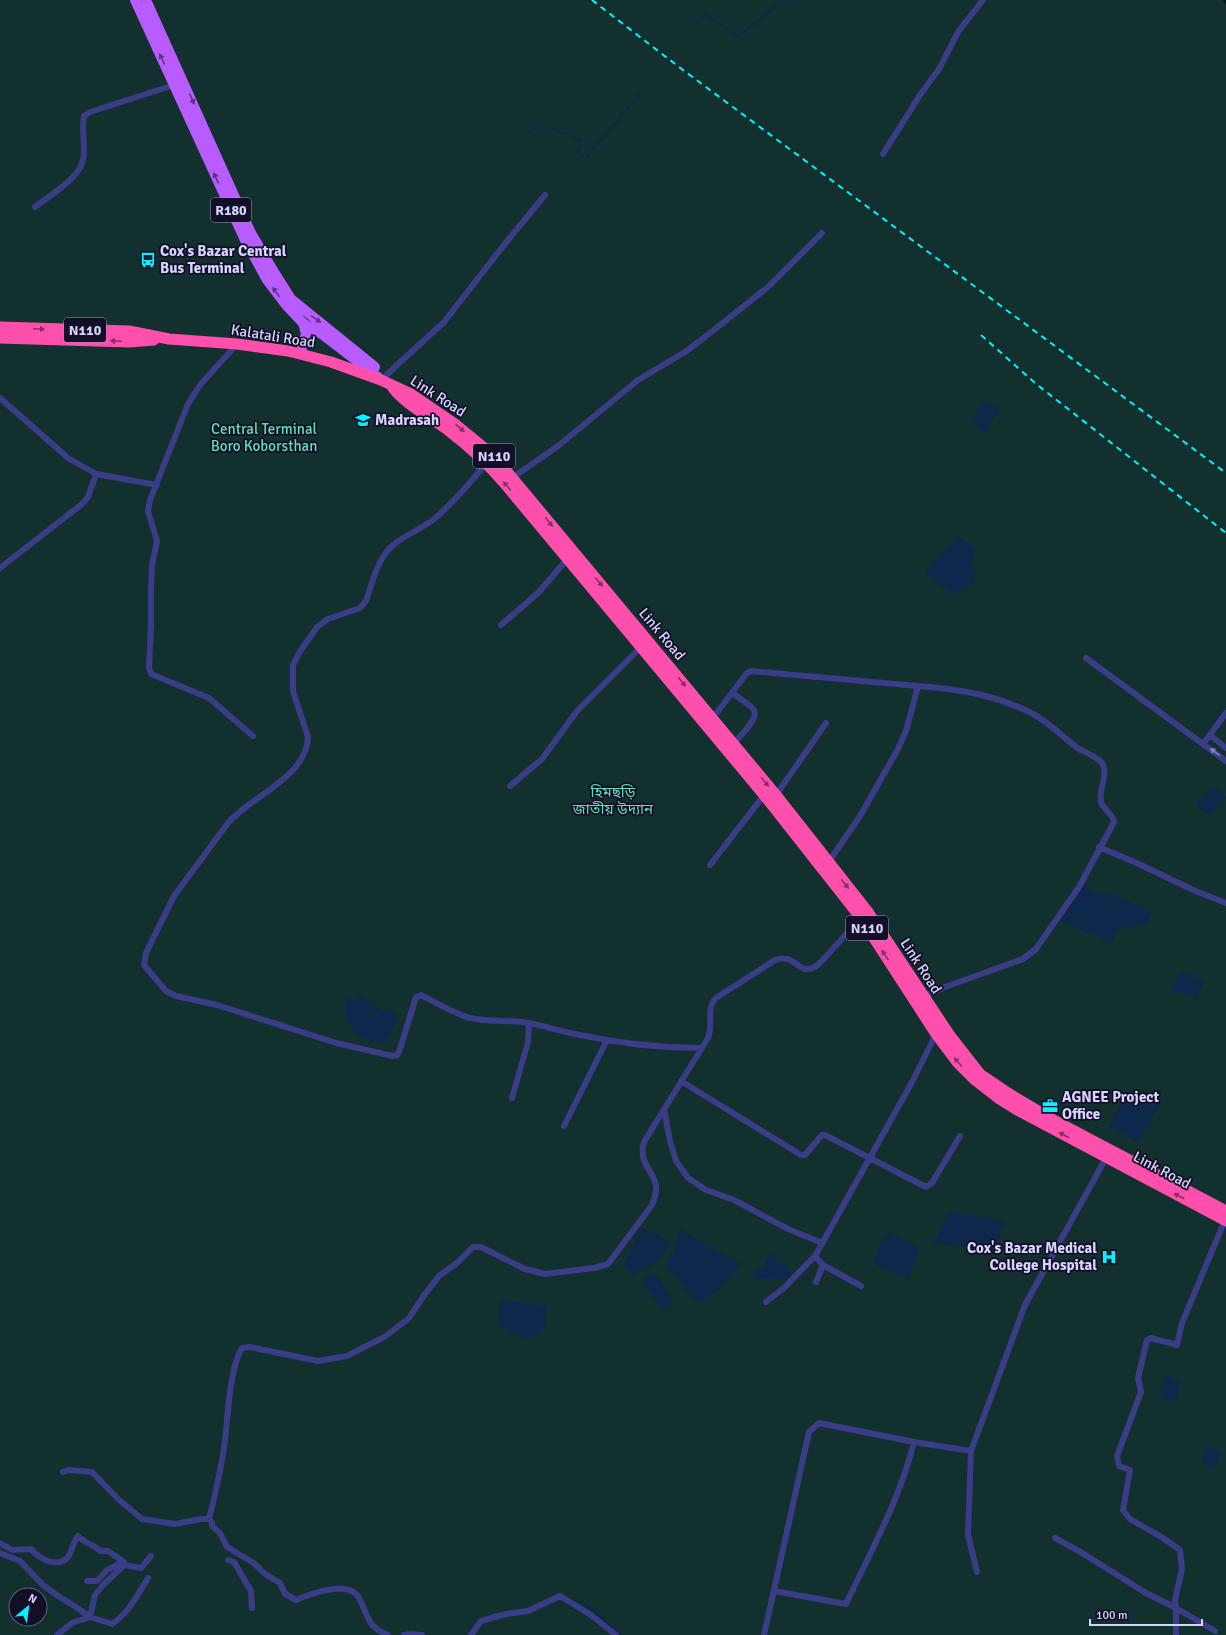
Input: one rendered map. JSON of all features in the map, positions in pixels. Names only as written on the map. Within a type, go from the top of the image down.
[{"type":"highway","name":"Kalatali Road","points":[[0,327],[129,331],[169,339],[237,344],[288,351],[331,362],[381,380],[391,386]]},
{"type":"highway","name":"Kalatali Road","points":[[0,338],[129,342],[169,339]]},
{"type":"highway","name":"Link Road","points":[[391,386],[411,394],[455,424],[494,456],[570,556],[764,796],[860,918],[919,998],[980,1074],[1014,1097],[1109,1153],[1226,1217]]},
{"type":"highway","name":"Link Road","points":[[391,386],[408,403],[449,431],[487,463],[712,719],[776,795],[868,912],[919,998],[936,1034],[957,1062],[975,1080],[998,1098],[1109,1153]]},
{"type":"main road","name":"R180","points":[[135,0],[244,238],[267,280],[286,305],[303,323],[323,335],[381,380]]},
{"type":"main road","name":"R180","points":[[146,0],[251,233],[274,272],[292,299],[376,368],[381,380]]},
{"type":"main road","points":[[300,354],[306,334],[303,323]]},
{"type":"street","points":[[883,154],[913,106],[939,69],[958,32],[983,0]]},
{"type":"street","points":[[35,208],[68,182],[79,171],[84,160],[82,123],[84,116],[90,112],[174,85]]},
{"type":"street","points":[[381,380],[444,322],[545,195]]},
{"type":"street","points":[[512,478],[558,446],[638,380],[706,338],[768,287],[822,233]]},
{"type":"street","points":[[237,344],[200,385],[188,404],[150,500],[148,511],[157,541],[152,565],[149,663],[151,674],[209,698],[253,736]]},
{"type":"street","points":[[0,398],[68,458],[96,474],[157,485]]},
{"type":"street","points":[[487,463],[450,505],[439,515],[396,542],[386,553],[378,565],[364,605],[360,608],[328,619],[317,627],[298,653],[292,665],[293,691],[308,737],[308,742],[299,762],[290,774],[236,814],[228,823],[174,896],[146,954],[144,965],[166,991],[176,996],[220,1006],[336,1043],[393,1056],[397,1055],[399,1052],[416,997],[418,995],[421,995],[446,1009],[470,1018],[529,1024],[576,1035],[630,1043],[683,1048],[701,1048]]},
{"type":"street","points":[[0,568],[82,504],[88,496],[96,474]]},
{"type":"street","points":[[501,625],[538,593],[570,556]]},
{"type":"street","points":[[510,786],[542,759],[577,711],[642,646]]},
{"type":"street","points":[[1086,658],[1226,761]]},
{"type":"street","points":[[712,719],[747,673],[756,671],[772,674],[918,686],[973,693],[1009,703],[1034,715],[1081,750],[1099,760],[1103,764],[1104,772],[1100,795],[1102,804],[1114,818],[1114,822],[1099,846],[1079,887],[1036,949],[1023,959],[919,998]]},
{"type":"street","points":[[828,863],[860,816],[898,749],[906,731],[918,686]]},
{"type":"street","points":[[732,693],[754,710],[756,714],[753,721],[733,744]]},
{"type":"street","points":[[1203,744],[1226,713]]},
{"type":"street","points":[[776,795],[826,723]]},
{"type":"street","points":[[1210,735],[1226,748]]},
{"type":"street","points":[[710,865],[764,796]]},
{"type":"street","points":[[1099,846],[1193,890],[1226,903]]},
{"type":"street","points":[[388,1635],[368,1620],[358,1596],[345,1588],[319,1591],[296,1600],[285,1594],[280,1583],[266,1574],[254,1563],[227,1547],[222,1536],[212,1526],[212,1522],[209,1519],[224,1447],[230,1395],[237,1356],[242,1348],[250,1347],[318,1361],[347,1356],[386,1336],[409,1318],[424,1294],[439,1276],[457,1263],[473,1247],[482,1247],[525,1269],[545,1274],[594,1268],[608,1264],[652,1205],[656,1194],[656,1186],[643,1158],[642,1150],[644,1142],[710,1033],[710,1008],[712,1002],[775,960],[782,958],[788,959],[806,970],[811,970],[818,965],[860,918]]},
{"type":"street","points":[[512,1098],[528,1042],[529,1024]]},
{"type":"street","points":[[766,1302],[785,1287],[815,1256],[869,1156],[911,1084],[936,1034]]},
{"type":"street","points":[[564,1126],[607,1040]]},
{"type":"street","points":[[681,1080],[801,1155],[805,1155],[822,1135],[825,1135],[869,1156],[926,1187],[932,1183],[960,1136]]},
{"type":"street","points":[[664,1109],[670,1141],[676,1161],[688,1178],[706,1190],[734,1200],[788,1228],[822,1243]]},
{"type":"street","points":[[977,1572],[968,1534],[971,1451],[1025,1306],[1109,1153]]},
{"type":"street","points":[[1176,1635],[1175,1600],[1182,1569],[1180,1550],[1163,1538],[1130,1519],[1123,1510],[1130,1470],[1119,1466],[1117,1456],[1141,1392],[1138,1378],[1147,1340],[1151,1338],[1177,1345],[1182,1323],[1226,1217]]},
{"type":"street","points":[[815,1256],[822,1265],[861,1286]]},
{"type":"street","points":[[816,1282],[822,1265]]},
{"type":"street","points":[[764,1635],[809,1432],[820,1423],[914,1442],[971,1451]]},
{"type":"street","points":[[774,1591],[846,1604],[896,1497],[907,1469],[914,1442]]},
{"type":"street","points":[[63,1472],[68,1470],[92,1472],[118,1499],[142,1519],[175,1524],[209,1519]]},
{"type":"street","points":[[0,1543],[12,1550],[32,1549],[37,1556],[59,1563],[68,1556],[74,1541],[78,1536],[100,1551],[108,1551],[124,1562],[107,1570],[97,1581],[87,1581]]},
{"type":"street","points":[[1055,1538],[1079,1551],[1146,1593],[1176,1608],[1215,1631]]},
{"type":"street","points":[[0,1553],[20,1561],[43,1585],[90,1617],[112,1624],[120,1619],[148,1578]]},
{"type":"street","points":[[90,1617],[95,1595],[103,1585],[124,1565],[141,1568],[151,1556]]},
{"type":"street","points":[[228,1560],[234,1562],[251,1591],[252,1608]]},
{"type":"street","points":[[471,1635],[481,1621],[506,1614],[528,1612],[560,1596],[591,1615],[616,1635]]},
{"type":"street","points":[[57,1635],[72,1623],[90,1617]]},
{"type":"street","points":[[404,1635],[422,1635]]},
{"type":"green space","name":"হিমছড়ি জাতীয় উদ্যান","points":[[0,0],[1223,0],[1226,5],[1226,1635],[0,1635]]},
{"type":"water","points":[[983,401],[999,409],[985,434],[971,420]]},
{"type":"water","points":[[957,537],[977,548],[971,566],[977,572],[972,583],[955,595],[924,573]]},
{"type":"water","points":[[1212,787],[1219,790],[1226,797],[1210,817],[1196,805]]},
{"type":"water","points":[[1083,885],[1102,894],[1107,892],[1153,912],[1148,922],[1117,930],[1111,943],[1060,921]]},
{"type":"water","points":[[1181,970],[1204,981],[1196,998],[1171,990]]},
{"type":"water","points":[[358,994],[363,999],[370,1001],[380,1011],[388,1010],[395,1014],[397,1022],[383,1044],[360,1037],[353,1031],[346,1015],[345,1005],[348,998],[355,1000],[355,996]]},
{"type":"water","points":[[1133,1091],[1161,1103],[1138,1142],[1109,1127],[1127,1093]]},
{"type":"water","points":[[949,1211],[1006,1222],[994,1250],[934,1243]]},
{"type":"water","points":[[641,1228],[666,1239],[669,1245],[663,1256],[649,1266],[632,1275],[623,1266]]},
{"type":"water","points":[[680,1229],[740,1264],[727,1282],[706,1301],[695,1300],[665,1265],[673,1254]]},
{"type":"water","points":[[889,1233],[920,1249],[908,1278],[873,1264],[879,1246]]},
{"type":"water","points":[[770,1254],[784,1264],[791,1273],[786,1280],[750,1278],[764,1264]]},
{"type":"water","points":[[655,1275],[661,1281],[672,1299],[670,1307],[663,1311],[643,1284],[645,1277]]},
{"type":"water","points":[[503,1300],[547,1306],[544,1327],[533,1339],[512,1333],[500,1326],[498,1311]]},
{"type":"water","points":[[1168,1375],[1180,1383],[1176,1402],[1161,1398],[1161,1385],[1163,1380]]},
{"type":"water","points":[[1207,1446],[1221,1452],[1216,1466],[1213,1468],[1201,1461]]},
{"type":"waterway","points":[[696,23],[705,14],[739,36],[780,3],[790,0]]},
{"type":"waterway","points":[[528,132],[537,126],[570,134],[580,141],[577,152],[585,159],[640,94]]},
{"type":"waterway","points":[[581,1601],[622,1635]]},
{"type":"railway","points":[[592,0],[679,67],[1226,473]]},
{"type":"railway","points":[[981,335],[1035,383],[1226,533]]},
{"type":"place","name":"Cox's Bazar Central Bus Terminal","points":[[148,260]]},
{"type":"place","name":"Madrasah","points":[[363,420]]},
{"type":"place","name":"AGNEE Project Office","points":[[1050,1106]]},
{"type":"place","name":"Cox's Bazar Medical College Hospital","points":[[1109,1257]]},
{"type":"park label","name":"Central Terminal Boro Koborsthan","points":[[264,438]]}]
